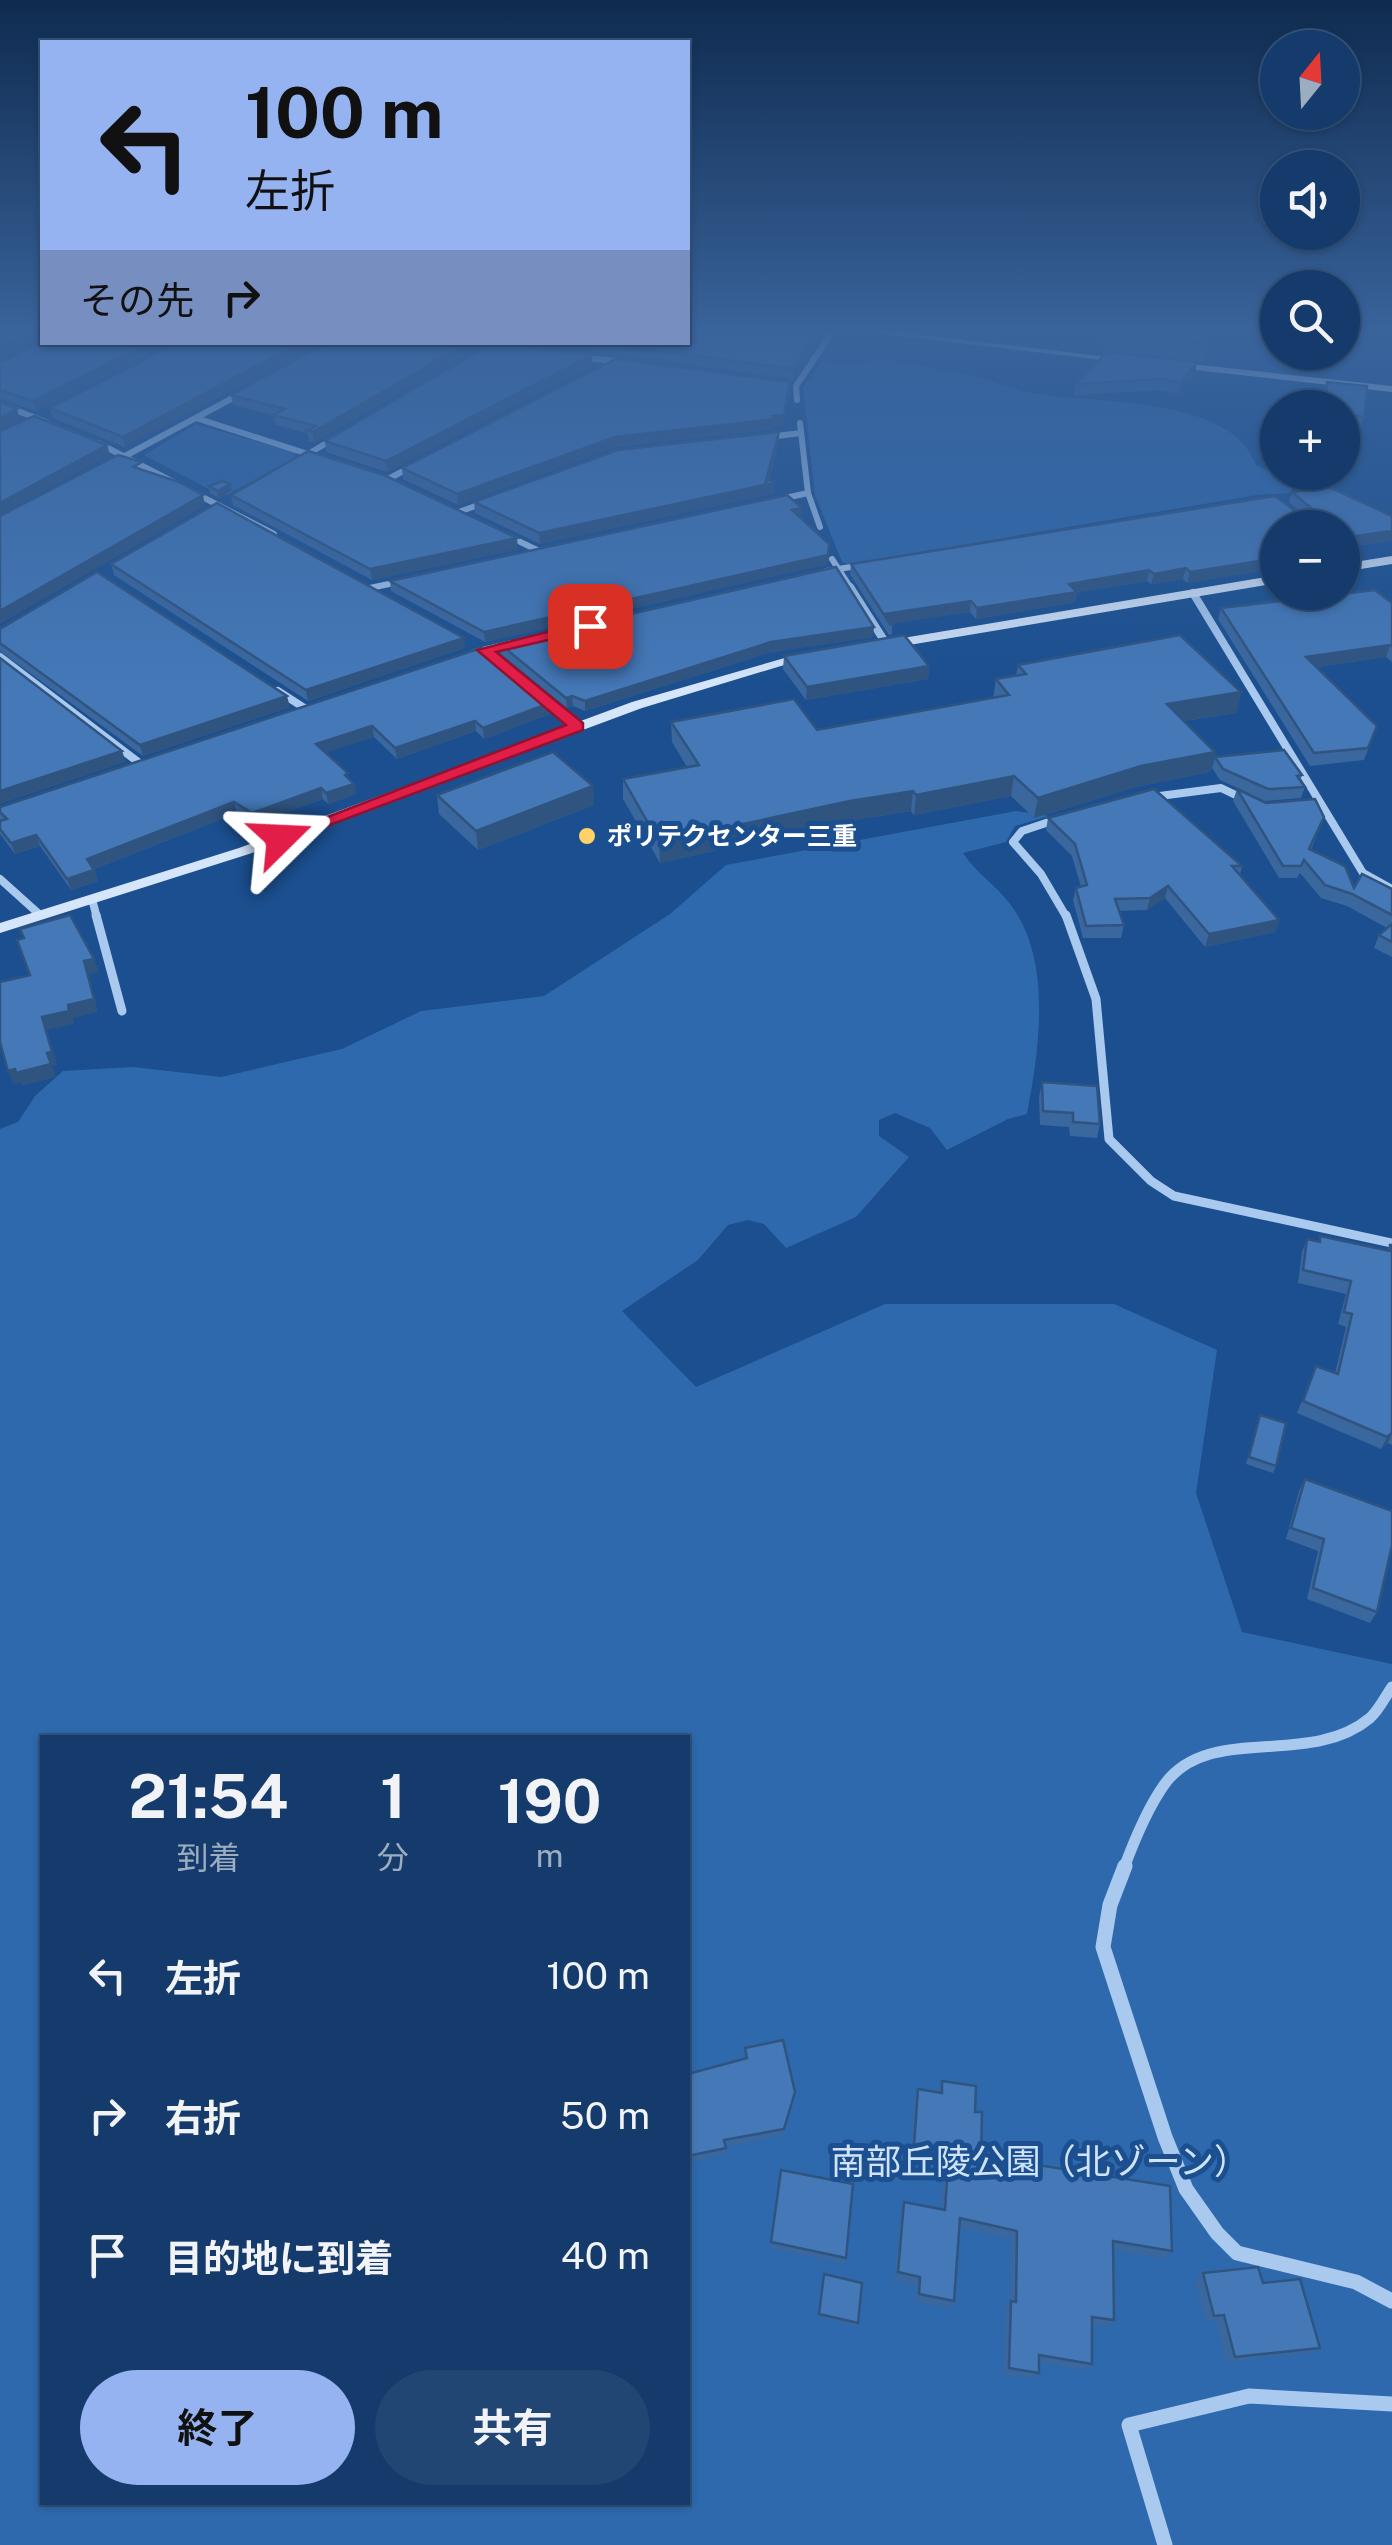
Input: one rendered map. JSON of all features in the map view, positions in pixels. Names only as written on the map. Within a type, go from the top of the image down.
[{"type":"street","points":[[114,450],[287,542]]},
{"type":"street","points":[[111,463],[137,450]]},
{"type":"street","points":[[296,450],[324,459]]},
{"type":"street","points":[[294,462],[316,450]]},
{"type":"street","points":[[803,450],[808,493],[820,527]]},
{"type":"street","points":[[388,480],[422,461]]},
{"type":"street","points":[[372,474],[405,488]]},
{"type":"street","points":[[769,501],[808,493]]},
{"type":"street","points":[[204,514],[235,496]]},
{"type":"street","points":[[459,512],[494,500]]},
{"type":"street","points":[[441,504],[475,520]]},
{"type":"street","points":[[491,528],[539,551]]},
{"type":"street","points":[[520,555],[558,547]]},
{"type":"street","points":[[832,559],[887,645]]},
{"type":"street","points":[[1360,565],[1392,560]]},
{"type":"street","points":[[819,573],[875,562]]},
{"type":"street","points":[[353,578],[386,597]]},
{"type":"street","points":[[370,588],[407,580]]},
{"type":"street","points":[[870,647],[1260,581]]},
{"type":"street","points":[[1193,593],[1363,873],[1392,889]]},
{"type":"street","points":[[468,641],[498,661]]},
{"type":"street","points":[[466,656],[522,642]]},
{"type":"street","points":[[0,928],[244,851],[577,726],[786,659],[820,654]]},
{"type":"street","points":[[0,658],[142,765]]},
{"type":"street","points":[[275,689],[306,710]]},
{"type":"street","points":[[537,694],[577,726]]},
{"type":"street","points":[[288,716],[324,704]]},
{"type":"street","points":[[124,770],[160,758]]},
{"type":"street","points":[[1138,800],[1220,788],[1240,794],[1259,807]]},
{"type":"street","points":[[1301,805],[1318,803]]},
{"type":"street","points":[[1072,816],[1022,831],[1013,842],[1050,886],[1089,972],[1097,1002],[1109,1139],[1150,1181],[1174,1196],[1392,1243]]},
{"type":"street","points":[[0,878],[39,914]]},
{"type":"street","points":[[92,899],[122,1011]]},
{"type":"street","points":[[1392,1687],[1373,1716],[1348,1734],[1324,1743],[1228,1749],[1202,1755],[1164,1782],[1131,1848],[1110,1905],[1104,1948],[1164,2137],[1186,2189],[1217,2233],[1237,2253],[1356,2282],[1392,2301]]},
{"type":"street","points":[[1165,2545],[1129,2424],[1250,2396],[1392,2404]]},
{"type":"green space","points":[[153,450],[296,453],[227,495],[220,495],[144,455]]},
{"type":"green space","points":[[810,450],[1247,450],[1260,467],[1260,490],[1292,490],[849,564],[842,562],[815,495]]},
{"type":"green space","name":"南部丘陵公園（北ゾーン）","points":[[1016,811],[1049,816],[1015,826],[1006,842],[963,853],[1010,904],[1024,926],[1032,951],[1039,1006],[1027,1114],[1008,1119],[947,1150],[930,1128],[895,1113],[879,1120],[879,1136],[909,1157],[856,1217],[786,1248],[764,1224],[748,1220],[728,1225],[698,1260],[622,1311],[696,1387],[885,1304],[1114,1304],[1217,1350],[1196,1493],[1242,1632],[1392,1664],[1392,2545],[0,2545],[0,1129],[18,1122],[35,1096],[63,1071],[133,1067],[221,1077],[342,1049],[421,1011],[544,996],[670,914],[726,865]]},
{"type":"building","points":[[0,450],[98,450],[0,503]]},
{"type":"building","points":[[352,450],[408,450],[386,461]]},
{"type":"building","points":[[438,450],[580,450],[457,494],[402,468]]},
{"type":"building","points":[[618,450],[774,450],[765,484],[769,479],[774,483],[539,533],[474,502]]},
{"type":"building","points":[[308,451],[384,475],[517,538],[370,569],[231,495]]},
{"type":"building","points":[[118,455],[142,462],[133,467],[179,482],[203,495],[0,611],[0,516]]},
{"type":"building","points":[[223,481],[230,484],[218,491],[209,486]]},
{"type":"building","points":[[1336,490],[1392,516],[1392,531],[1360,535],[1360,510],[1313,510],[1292,492]]},
{"type":"building","points":[[787,495],[802,508],[792,510],[829,544],[828,555],[484,632],[390,581]]},
{"type":"building","points":[[1275,496],[1294,510],[1260,510],[1260,561],[1190,572],[1186,568],[1154,574],[1149,570],[1069,584],[1077,592],[977,608],[971,601],[885,614],[893,624],[890,624],[851,564]]},
{"type":"building","points":[[217,503],[464,638],[306,690],[111,564]]},
{"type":"building","points":[[836,567],[874,627],[771,642],[585,701],[566,698],[500,644]]},
{"type":"building","points":[[97,572],[287,696],[140,745],[0,643],[0,629]]},
{"type":"building","points":[[1375,590],[1392,603],[1392,646],[1306,657],[1377,726],[1368,748],[1314,753],[1221,608],[1260,603],[1260,610],[1360,610],[1360,592]]},
{"type":"building","points":[[904,635],[929,666],[807,687],[784,656]]},
{"type":"building","points":[[1180,635],[1241,692],[1167,704],[1215,752],[1141,766],[1038,798],[1014,776],[916,795],[913,791],[850,801],[659,842],[623,779],[699,765],[671,722],[794,699],[817,730],[1009,695],[996,679],[1026,674],[1018,665]]},
{"type":"building","points":[[481,648],[550,703],[483,728],[475,721],[395,748],[372,726],[316,744],[348,773],[345,775],[354,784],[326,793],[321,788],[252,813],[234,802],[87,859],[94,870],[67,879],[36,835],[11,843],[0,829],[0,821],[7,819],[0,807]]},
{"type":"building","points":[[0,658],[122,751],[0,791]]},
{"type":"building","points":[[1284,750],[1302,775],[1297,776],[1305,787],[1268,789],[1223,769],[1215,757]]},
{"type":"building","points":[[553,752],[593,786],[476,831],[437,795]]},
{"type":"building","points":[[1154,789],[1242,866],[1232,866],[1279,920],[1209,934],[1168,886],[1150,898],[1115,899],[1124,925],[1086,926],[1076,888],[1087,885],[1075,844],[1048,818]]},
{"type":"building","points":[[1237,789],[1266,803],[1315,799],[1324,817],[1309,849],[1345,866],[1354,888],[1362,874],[1392,889],[1392,915],[1325,885],[1304,860],[1301,866],[1283,866]]},
{"type":"building","points":[[70,915],[94,959],[84,961],[94,999],[68,1005],[69,1011],[42,1017],[52,1052],[47,1053],[51,1064],[16,1073],[15,1069],[8,1071],[0,1042],[0,982],[30,975],[17,940],[24,938],[20,929]]},
{"type":"building","points":[[1392,924],[1392,942],[1379,935]]},
{"type":"building","points":[[1042,1082],[1097,1086],[1100,1124],[1073,1122],[1073,1113],[1043,1111]]},
{"type":"building","points":[[1320,1236],[1390,1251],[1392,1245],[1392,1433],[1387,1437],[1303,1401],[1316,1366],[1338,1374],[1352,1314],[1344,1312],[1351,1281],[1303,1270],[1307,1239],[1320,1242]]},
{"type":"building","points":[[1260,1415],[1286,1423],[1276,1466],[1249,1457]]},
{"type":"building","points":[[1305,1479],[1392,1511],[1392,1545],[1377,1612],[1313,1588],[1324,1539],[1291,1528]]},
{"type":"building","points":[[783,2040],[795,2092],[784,2129],[724,2140],[726,2148],[690,2156],[690,2073],[747,2058],[745,2048]]},
{"type":"building","points":[[942,2081],[976,2086],[975,2112],[982,2112],[981,2156],[1170,2186],[1172,2251],[1113,2241],[1114,2320],[1092,2317],[1092,2364],[1039,2355],[1039,2373],[1009,2368],[1011,2301],[1016,2302],[1017,2231],[960,2218],[954,2301],[919,2294],[920,2277],[898,2272],[904,2202],[945,2210],[949,2151],[914,2145],[918,2089],[942,2093]]},
{"type":"building","points":[[781,2170],[853,2184],[846,2258],[771,2242]]},
{"type":"building","points":[[1258,2267],[1263,2283],[1300,2279],[1320,2348],[1235,2357],[1224,2315],[1214,2316],[1203,2273]]},
{"type":"building","points":[[824,2274],[862,2283],[858,2323],[819,2314]]},
{"type":"place","name":"ポリテクセンター三重","points":[[587,836]]},
{"type":"route","points":[[281,838],[577,726],[484,650],[590,626]]}]
